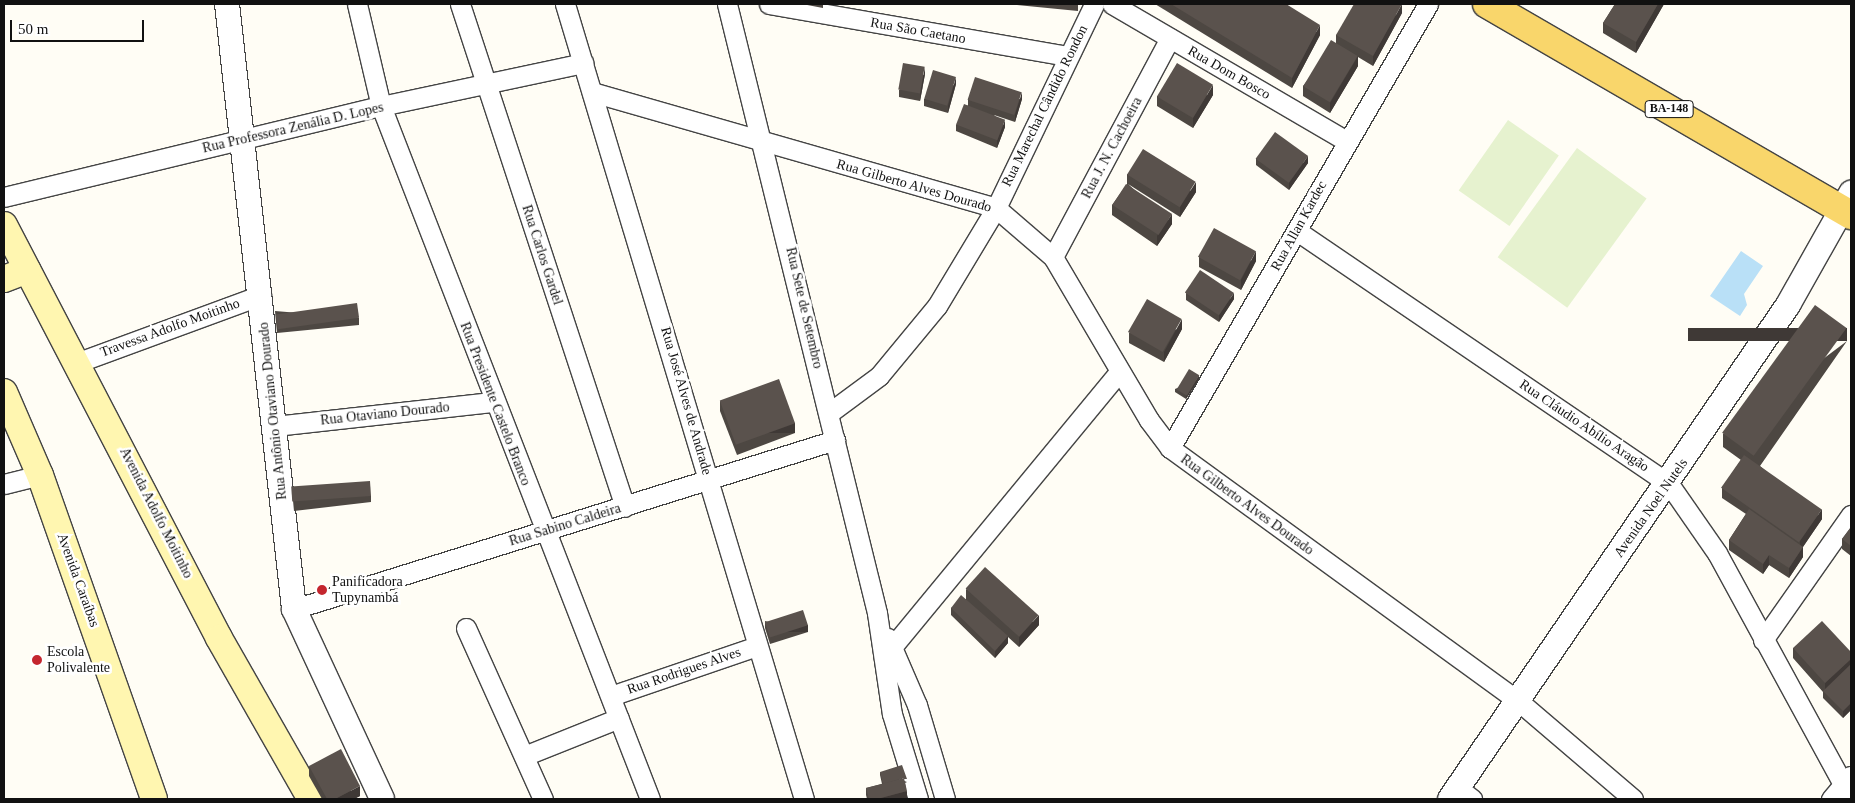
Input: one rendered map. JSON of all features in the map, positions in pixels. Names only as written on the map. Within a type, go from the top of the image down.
[{"type":"main road","name":"BA-148","points":[[1487,4],[1848,206]]},
{"type":"main road","name":"Avenida Adolfo Moitinho","points":[[4,225],[15,274],[79,362],[219,638],[310,799]]},
{"type":"main road","name":"Avenida Caraíbas","points":[[4,392],[40,475],[154,799]]},
{"type":"street","name":"Rua Antônio Otaviano Dourado","points":[[228,4],[245,139],[294,609],[382,799]]},
{"type":"street","name":"Rua Presidente Castelo Branco","points":[[356,4],[381,106],[494,402],[650,799]]},
{"type":"street","name":"Rua Carlos Gardel","points":[[460,4],[625,507]]},
{"type":"street","name":"Rua José Alves de Andrade","points":[[566,4],[804,799]]},
{"type":"street","name":"Rua Sete de Setembro","points":[[727,4],[764,143],[888,652],[892,714],[918,799]]},
{"type":"street","name":"Rua São Caetano","points":[[769,4],[1067,56]]},
{"type":"street","name":"Rua Marechal Cândido Rondon","points":[[829,413],[879,376],[937,306],[996,208],[1067,56],[1094,4]]},
{"type":"street","name":"Rua Dom Bosco","points":[[1112,4],[1346,141]]},
{"type":"street","name":"Rua Allan Kardec","points":[[1170,448],[1297,231],[1346,141],[1428,4]]},
{"type":"street","name":"Rua J. N. Cachoeira","points":[[1052,257],[1170,38]]},
{"type":"street","name":"Rua Professora Zenália D. Lopes","points":[[4,197],[381,106],[487,87],[583,64]]},
{"type":"street","name":"Rua Gilberto Alves Dourado","points":[[592,92],[764,143],[996,208],[1052,257],[1119,372],[1170,448],[1516,699],[1633,799]]},
{"type":"street","name":"Avenida Noel Nutels","points":[[1460,795],[1516,699],[1669,484],[1788,305],[1848,206]]},
{"type":"street","name":"Rua Cláudio Abílio Aragão","points":[[1297,231],[1669,484],[1708,538],[1763,640],[1849,786]]},
{"type":"street","name":"Travessa Adolfo Moitinho","points":[[79,362],[261,295]]},
{"type":"street","points":[[888,652],[1119,372]]},
{"type":"street","name":"Rua Otaviano Dourado","points":[[275,426],[494,402]]},
{"type":"street","name":"Rua Sabino Caldeira","points":[[294,609],[709,482],[835,440]]},
{"type":"street","points":[[4,484],[40,475]]},
{"type":"street","points":[[1763,640],[1851,516]]},
{"type":"street","points":[[466,628],[543,799]]},
{"type":"street","name":"Rua Rodrigues Alves","points":[[611,696],[758,646]]},
{"type":"street","name":"Rua Sete de Setembro","points":[[888,652],[917,705],[945,799]]},
{"type":"street","points":[[524,756],[619,718]]},
{"type":"street","points":[[1831,799],[1849,786]]},
{"type":"green space","points":[[1508,120],[1559,156],[1509,226],[1459,190]]},
{"type":"green space","points":[[1577,148],[1647,199],[1567,308],[1498,257]]},
{"type":"water","points":[[1741,251],[1763,266],[1744,294],[1747,305],[1740,316],[1710,296]]},
{"type":"building","points":[[1171,4],[1286,4],[1320,25],[1292,78]]},
{"type":"building","points":[[1354,4],[1402,4],[1373,56],[1336,35]]},
{"type":"building","points":[[1615,4],[1658,4],[1636,42],[1603,23]]},
{"type":"building","points":[[1331,40],[1358,56],[1330,102],[1303,86]]},
{"type":"building","points":[[903,63],[925,67],[920,93],[898,90]]},
{"type":"building","points":[[1177,63],[1213,85],[1193,118],[1157,96]]},
{"type":"building","points":[[933,70],[956,77],[947,106],[924,99]]},
{"type":"building","points":[[975,77],[1022,92],[1014,115],[968,100]]},
{"type":"building","points":[[964,104],[1005,120],[997,140],[956,125]]},
{"type":"building","points":[[1275,132],[1308,156],[1289,183],[1256,159]]},
{"type":"building","points":[[1143,149],[1196,182],[1180,207],[1127,174]]},
{"type":"building","points":[[1126,184],[1172,214],[1159,235],[1112,205]]},
{"type":"building","points":[[1214,228],[1256,251],[1240,280],[1198,257]]},
{"type":"building","points":[[1200,270],[1234,293],[1219,315],[1185,292]]},
{"type":"building","points":[[1147,299],[1182,319],[1163,352],[1128,332]]},
{"type":"building","points":[[357,303],[359,318],[278,329],[276,314]]},
{"type":"building","points":[[1815,305],[1847,328],[1754,456],[1722,433]]},
{"type":"building","points":[[1189,369],[1199,375],[1187,396],[1177,390]]},
{"type":"building","points":[[779,379],[795,423],[736,445],[720,401]]},
{"type":"building","points":[[1744,455],[1822,509],[1799,542],[1721,488]]},
{"type":"building","points":[[370,481],[371,496],[292,501],[291,487]]},
{"type":"building","points":[[1749,509],[1803,547],[1789,568],[1769,555],[1763,564],[1729,540]]},
{"type":"building","points":[[1851,527],[1851,546],[1842,539]]},
{"type":"building","points":[[985,567],[1039,615],[1019,637],[966,589]]},
{"type":"building","points":[[961,595],[1008,636],[995,651],[951,608]]},
{"type":"building","points":[[803,610],[808,625],[770,638],[765,622]]},
{"type":"building","points":[[1822,621],[1851,652],[1851,659],[1825,683],[1793,648]]},
{"type":"building","points":[[1851,664],[1851,703],[1843,711],[1823,691]]},
{"type":"building","points":[[341,749],[360,786],[335,799],[327,799],[309,766]]},
{"type":"building","points":[[902,765],[907,779],[904,778],[883,784],[880,772]]},
{"type":"building","points":[[904,778],[907,791],[877,799],[869,799],[866,788]]},
{"type":"place","name":"Panificadora Tupynambá","points":[[322,590]]},
{"type":"place","name":"Escola Polivalente","points":[[37,660]]}]
